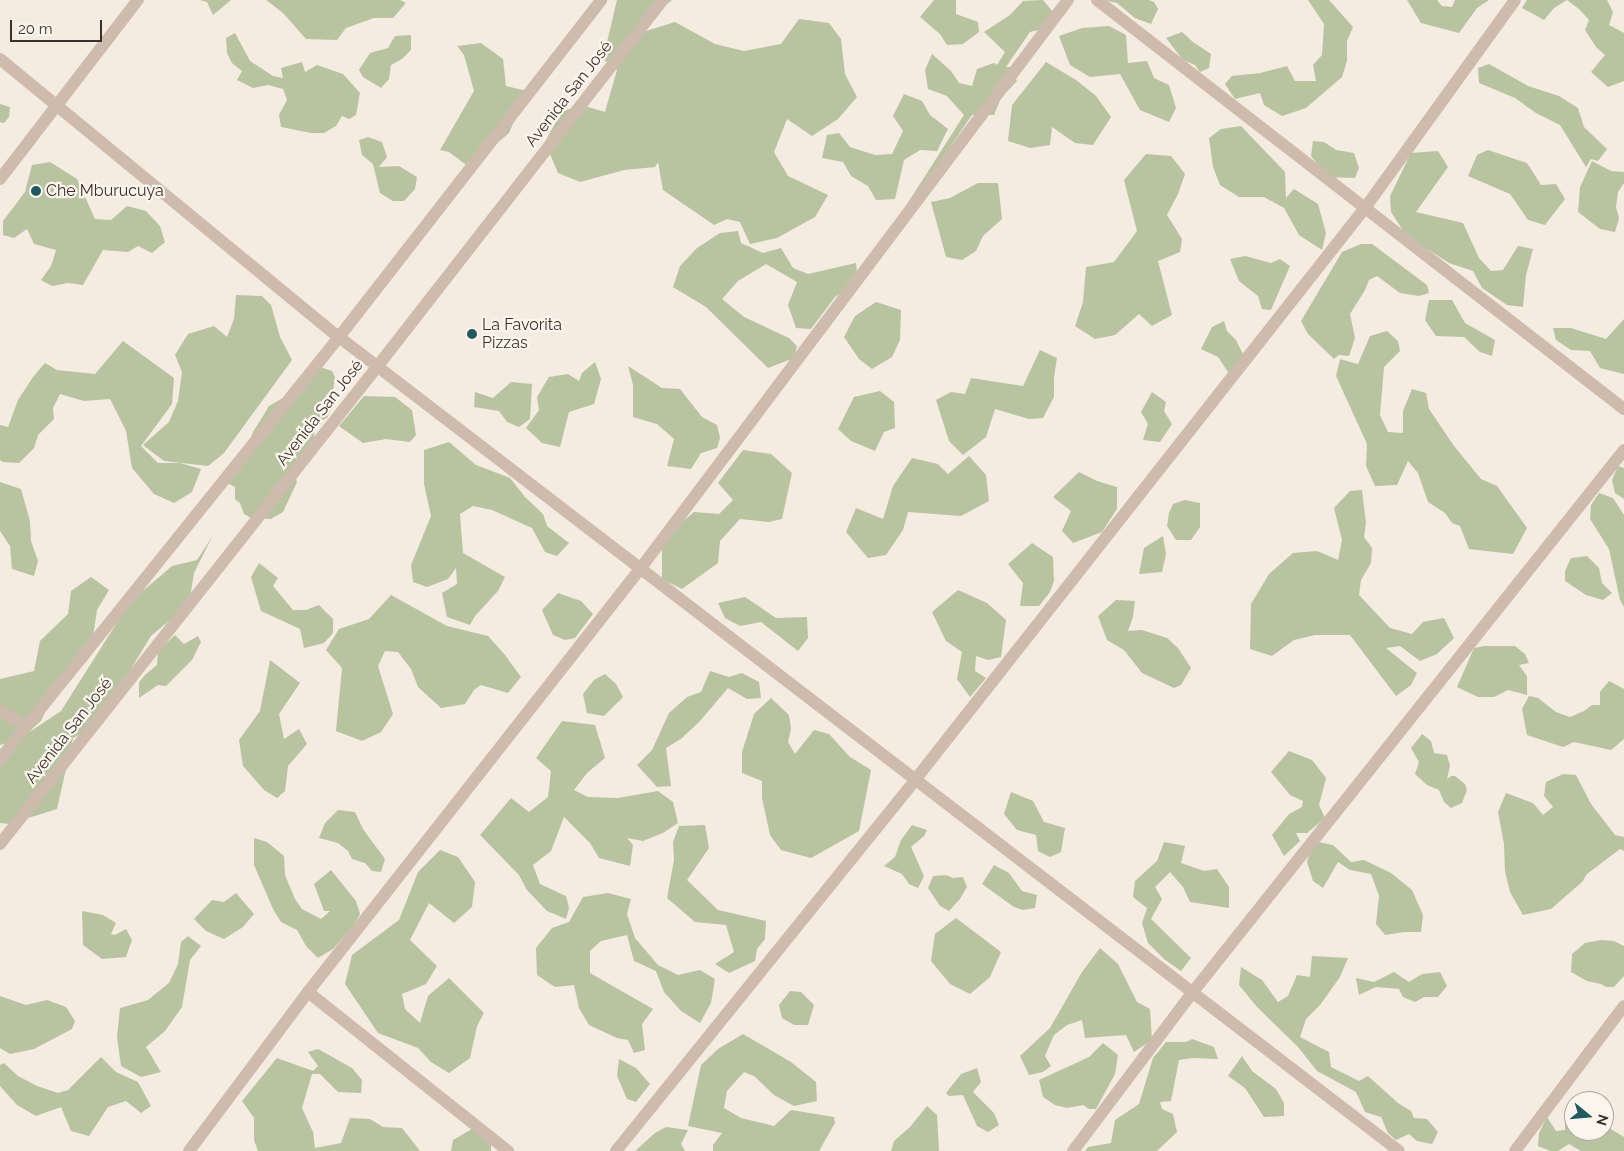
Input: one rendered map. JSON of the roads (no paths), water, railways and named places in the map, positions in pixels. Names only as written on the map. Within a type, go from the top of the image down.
[{"type":"street","points":[[0,179],[138,0]]},
{"type":"street","name":"Avenida San José","points":[[0,759],[338,337],[601,0]]},
{"type":"street","name":"Avenida San José","points":[[0,844],[377,367],[663,0]]},
{"type":"street","points":[[189,1151],[308,992],[640,569],[1068,0]]},
{"type":"street","points":[[1097,0],[1624,408]]},
{"type":"street","points":[[616,1151],[915,780],[1365,208],[1515,0]]},
{"type":"street","points":[[0,59],[338,337],[1399,1151]]},
{"type":"street","points":[[1073,1151],[1192,993],[1624,450]]},
{"type":"street","points":[[0,710],[26,727]]},
{"type":"street","points":[[308,992],[508,1151]]},
{"type":"street","points":[[1514,1151],[1624,1006]]},
{"type":"place","name":"Che Mburucuya","points":[[36,191]]},
{"type":"place","name":"La Favorita Pizzas","points":[[472,334]]}]
